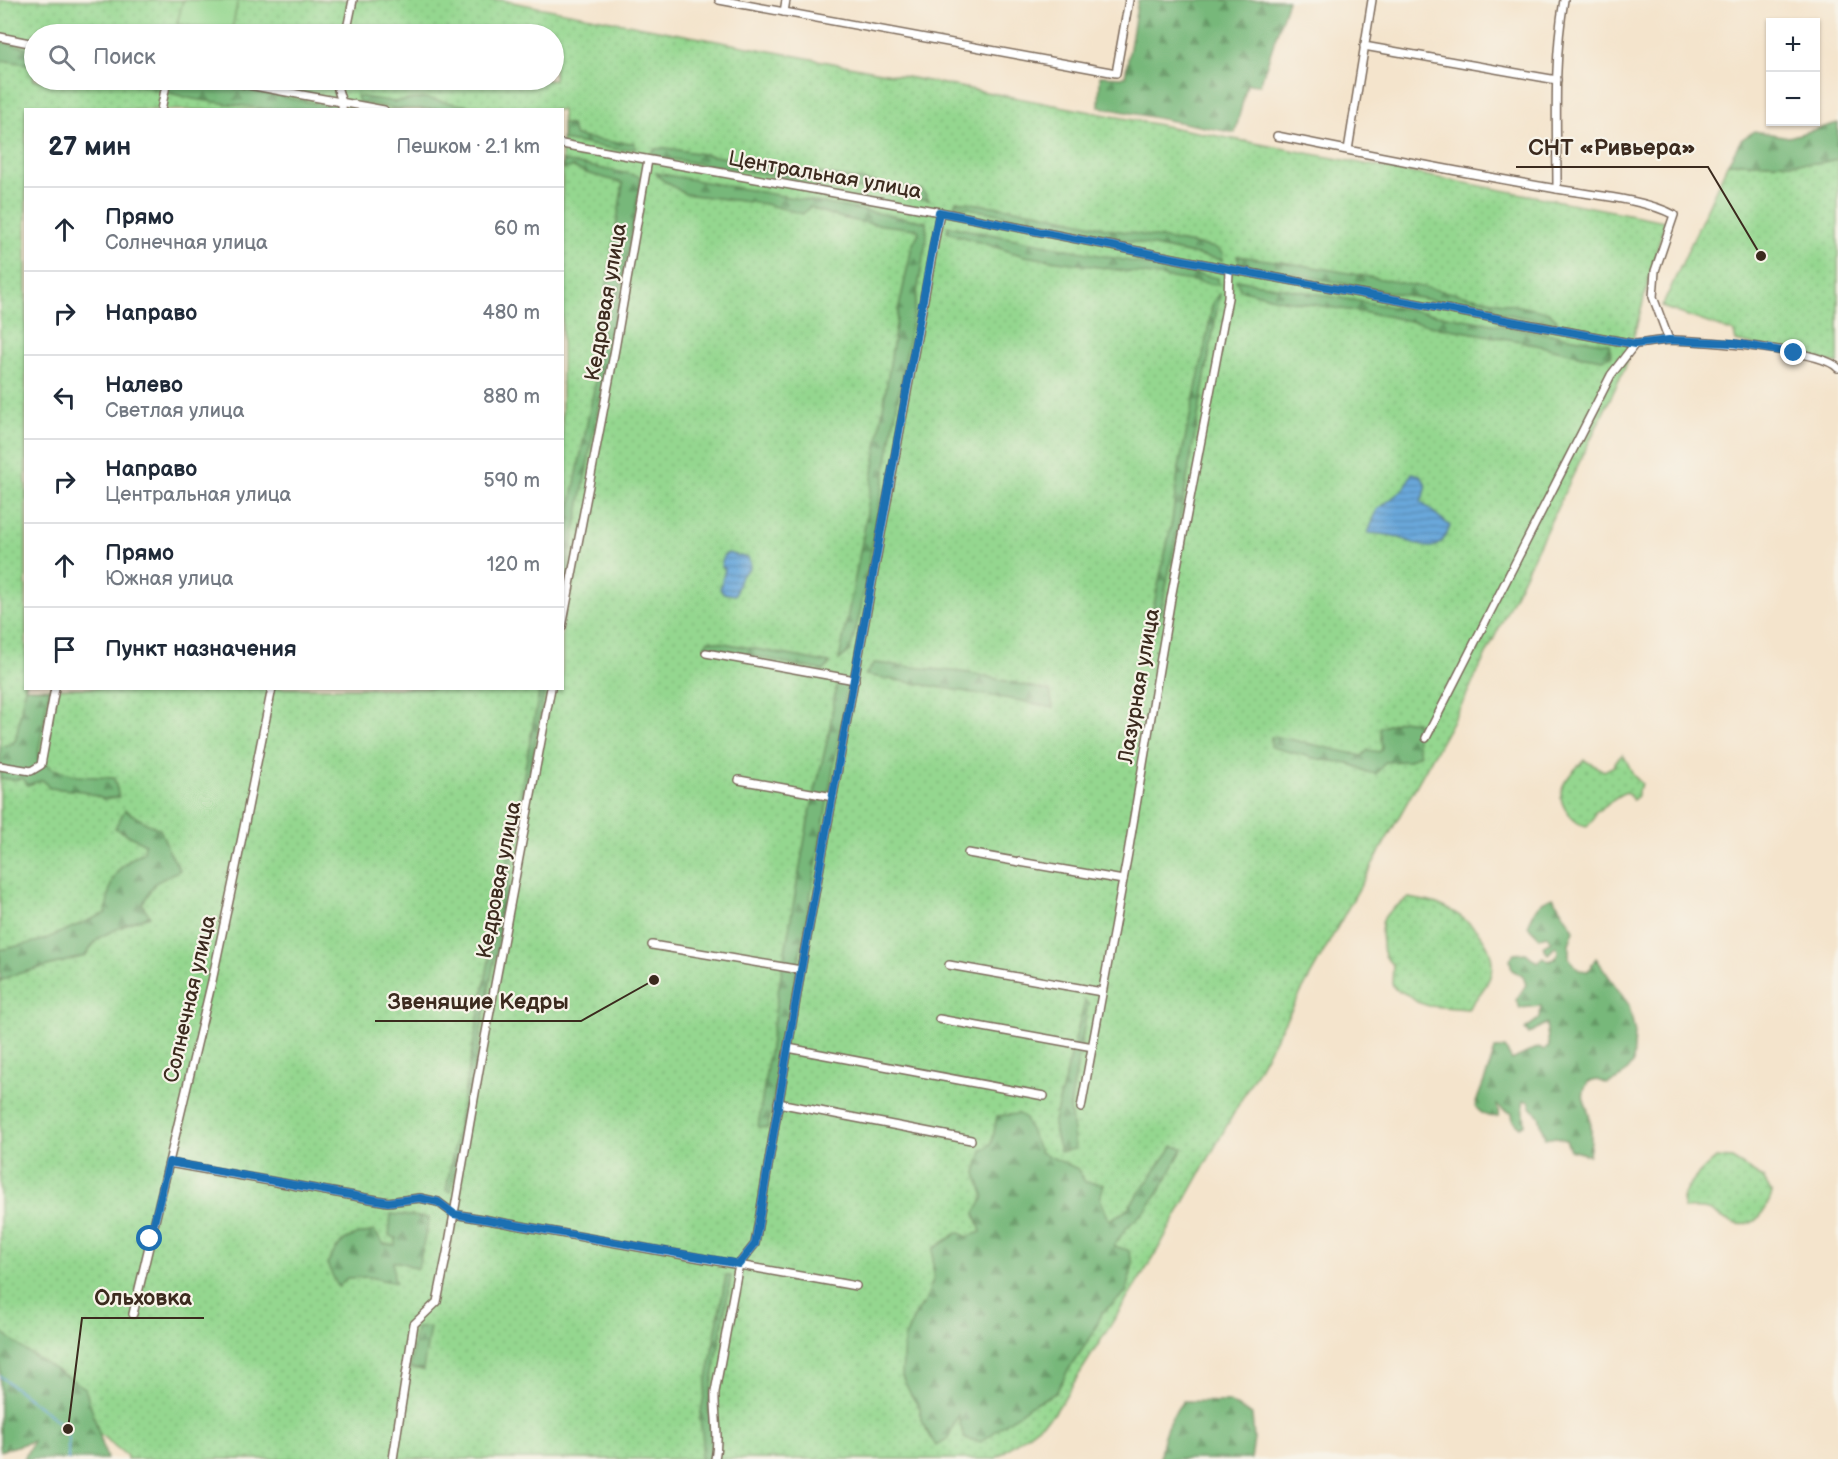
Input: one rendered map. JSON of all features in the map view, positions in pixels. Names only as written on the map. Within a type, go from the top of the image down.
[{"type":"street","points":[[348,24],[353,0]]},
{"type":"street","points":[[719,0],[1116,73],[1129,0]]},
{"type":"street","points":[[784,12],[786,0]]},
{"type":"street","points":[[1348,150],[1372,0]]},
{"type":"street","points":[[1557,189],[1559,26],[1564,0]]},
{"type":"street","points":[[0,37],[24,42]]},
{"type":"street","points":[[1364,46],[1557,80]]},
{"type":"street","points":[[161,108],[165,90]]},
{"type":"street","points":[[268,90],[343,106],[364,108]]},
{"type":"street","points":[[337,90],[343,106]]},
{"type":"street","points":[[1277,136],[1649,205],[1674,215],[1655,270],[1653,297],[1669,340]]},
{"type":"street","name":"Центральная улица","points":[[564,144],[939,212],[1229,269],[1635,344],[1669,340],[1733,343],[1824,359],[1838,368]]},
{"type":"street","name":"Кедровая улица","points":[[564,616],[648,160]]},
{"type":"street","points":[[715,1459],[718,1433],[715,1392],[739,1264],[755,1244],[801,970],[939,212]]},
{"type":"street","name":"Лазурная улица","points":[[1081,1108],[1171,598],[1228,298],[1229,269]]},
{"type":"street","points":[[1426,738],[1611,375],[1635,344]]},
{"type":"street","points":[[706,653],[855,680]]},
{"type":"street","points":[[0,766],[31,771],[41,765],[55,690]]},
{"type":"street","name":"Солнечная улица","points":[[133,1314],[229,904],[272,690]]},
{"type":"street","name":"Кедровая улица","points":[[393,1459],[414,1323],[437,1302],[551,690]]},
{"type":"street","points":[[739,780],[833,797]]},
{"type":"street","points":[[968,853],[1123,880]]},
{"type":"street","points":[[652,945],[801,970]]},
{"type":"street","points":[[949,965],[1102,992]]},
{"type":"street","points":[[939,1020],[1093,1047]]},
{"type":"street","points":[[788,1048],[1044,1096]]},
{"type":"street","points":[[778,1103],[971,1140]]},
{"type":"street","points":[[169,1162],[388,1202],[420,1198],[438,1202],[454,1214],[856,1286]]},
{"type":"green space","points":[[0,0],[501,0],[1665,221],[1625,368],[1463,702],[1153,1258],[1054,1414],[995,1459],[127,1459],[127,1456],[0,1353]]},
{"type":"green space","points":[[183,0],[238,0],[233,24],[177,24]]},
{"type":"green space","points":[[1138,0],[1288,0],[1260,85],[1247,84],[1235,133],[1099,107],[1100,76],[1125,77]]},
{"type":"green space","points":[[0,42],[24,47],[24,64],[0,60]]},
{"type":"green space","points":[[158,90],[246,90],[336,108],[258,108],[193,99]]},
{"type":"green space","points":[[357,96],[394,102],[424,98],[479,108],[394,108],[359,102]]},
{"type":"green space","points":[[1838,123],[1838,159],[1819,163],[1728,163],[1741,140],[1754,131],[1789,137]]},
{"type":"green space","points":[[564,124],[571,125],[575,136],[634,143],[636,148],[621,150],[564,140]]},
{"type":"green space","points":[[666,148],[922,190],[929,200],[664,158],[651,153],[654,149]]},
{"type":"green space","points":[[1838,159],[1838,364],[1736,341],[1734,332],[1662,307],[1728,163],[1819,163]]},
{"type":"green space","points":[[564,161],[640,176],[640,186],[564,589],[564,552],[570,508],[596,379],[603,310],[623,183],[573,167],[564,169]]},
{"type":"green space","points":[[656,173],[926,222],[927,237],[860,613],[850,651],[839,660],[863,537],[898,312],[912,246],[919,232],[917,229],[835,216],[810,207],[803,214],[765,204],[685,194],[661,179]]},
{"type":"green space","points":[[956,201],[1036,212],[1115,230],[1216,248],[1223,254],[1222,260],[954,205]]},
{"type":"green space","points":[[948,226],[1218,278],[1218,285],[1024,256],[947,232]]},
{"type":"green space","points":[[1237,256],[1355,274],[1549,312],[1557,320],[1553,323],[1240,264]]},
{"type":"green space","points":[[1236,280],[1609,344],[1611,356],[1602,359],[1578,355],[1520,341],[1386,316],[1277,299],[1240,289]]},
{"type":"green space","points":[[1220,293],[1180,518],[1157,631],[1149,627],[1172,521],[1178,472],[1213,302]]},
{"type":"green space","points":[[708,640],[830,663],[824,671],[705,646]]},
{"type":"green space","points":[[874,663],[970,673],[1050,691],[1053,708],[865,675]]},
{"type":"green space","points":[[837,681],[848,683],[829,795],[768,1128],[758,1127],[778,992],[808,821],[829,733]]},
{"type":"green space","points":[[24,690],[49,690],[38,756],[53,769],[78,776],[114,778],[119,797],[103,799],[83,791],[49,788],[43,780],[27,785],[23,778],[13,780],[0,778],[0,747],[13,743],[16,739]]},
{"type":"green space","points":[[540,690],[545,690],[451,1192],[446,1190]]},
{"type":"green space","points":[[1401,720],[1416,722],[1417,747],[1420,754],[1408,761],[1385,762],[1376,774],[1349,763],[1322,760],[1271,747],[1271,737],[1362,756],[1368,750],[1379,752],[1382,749],[1380,728]]},
{"type":"green space","points":[[1623,754],[1634,776],[1642,784],[1638,796],[1633,800],[1627,792],[1622,794],[1595,812],[1594,819],[1587,826],[1576,822],[1563,805],[1561,798],[1561,791],[1567,778],[1584,760],[1604,771],[1614,766]]},
{"type":"green space","points":[[125,810],[160,829],[180,870],[155,883],[142,904],[150,916],[98,938],[85,956],[13,975],[0,981],[0,950],[43,940],[106,913],[109,892],[119,869],[144,852],[145,844],[115,828]]},
{"type":"green space","points":[[1553,897],[1574,930],[1569,944],[1569,958],[1579,970],[1588,971],[1596,958],[1629,1005],[1635,1033],[1633,1064],[1620,1078],[1607,1084],[1598,1080],[1588,1082],[1585,1088],[1583,1097],[1589,1113],[1591,1128],[1589,1155],[1570,1150],[1566,1140],[1556,1137],[1545,1139],[1539,1116],[1529,1101],[1523,1101],[1525,1124],[1520,1127],[1513,1121],[1512,1113],[1497,1105],[1499,1116],[1495,1117],[1480,1112],[1475,1106],[1495,1049],[1505,1048],[1512,1060],[1539,1047],[1544,1050],[1549,1047],[1546,1023],[1529,1034],[1525,1029],[1540,1018],[1541,1006],[1520,1008],[1516,1000],[1526,985],[1523,976],[1512,970],[1510,959],[1514,954],[1526,953],[1537,962],[1543,957],[1549,961],[1556,958],[1558,951],[1556,946],[1548,954],[1543,946],[1552,942],[1546,935],[1540,938],[1528,926],[1537,908]]},
{"type":"green space","points":[[1409,898],[1434,903],[1457,914],[1484,940],[1492,961],[1491,973],[1485,987],[1468,1009],[1429,1006],[1395,989],[1392,984],[1393,965],[1384,953],[1381,927],[1386,915]]},
{"type":"green space","points":[[1085,1001],[1088,1004],[1070,1107],[1075,1149],[1060,1152],[1053,1125]]},
{"type":"green space","points":[[1019,1114],[1025,1119],[1040,1152],[1078,1169],[1085,1182],[1104,1184],[1100,1198],[1109,1220],[1126,1211],[1173,1146],[1183,1148],[1162,1187],[1146,1210],[1126,1228],[1114,1246],[1128,1250],[1133,1263],[1126,1292],[1102,1313],[1093,1334],[1067,1372],[1056,1393],[1031,1405],[981,1442],[964,1438],[958,1415],[948,1438],[936,1446],[921,1420],[920,1408],[902,1376],[904,1340],[915,1315],[925,1302],[933,1280],[933,1249],[959,1232],[967,1237],[981,1232],[975,1213],[984,1197],[976,1173],[982,1151],[992,1143],[997,1116]]},
{"type":"green space","points":[[1716,1158],[1732,1159],[1763,1178],[1772,1194],[1765,1210],[1755,1221],[1749,1224],[1733,1223],[1708,1210],[1684,1209],[1683,1198],[1688,1188]]},
{"type":"green space","points":[[391,1214],[429,1218],[418,1269],[400,1262],[393,1262],[396,1283],[369,1277],[347,1278],[338,1287],[327,1264],[337,1248],[350,1237],[374,1231],[384,1244],[395,1245],[396,1238],[389,1236]]},
{"type":"green space","points":[[726,1275],[731,1276],[708,1407],[713,1442],[710,1459],[700,1459],[703,1442],[700,1418]]},
{"type":"green space","points":[[430,1327],[423,1370],[410,1368],[416,1328]]},
{"type":"green space","points":[[0,1330],[26,1351],[85,1388],[107,1459],[24,1459],[33,1441],[0,1451]]},
{"type":"green space","points":[[1183,1401],[1229,1402],[1252,1415],[1254,1439],[1251,1459],[1160,1459],[1167,1428]]},
{"type":"water","points":[[1412,473],[1420,475],[1426,485],[1421,502],[1450,526],[1446,536],[1435,546],[1421,546],[1394,536],[1368,533],[1377,510],[1405,488]]},
{"type":"water","points":[[728,553],[748,558],[750,563],[750,568],[741,576],[735,595],[723,593],[720,589],[725,569],[721,566],[724,555]]},
{"type":"waterway","points":[[0,1376],[68,1429],[68,1459]]},
{"type":"place","name":"СНТ «Ривьера»","points":[[1761,256]]},
{"type":"place","name":"Звенящие Кедры","points":[[654,980]]},
{"type":"place","name":"Ольховка","points":[[68,1429]]},
{"type":"route","points":[[150,1239],[169,1162],[388,1202],[420,1198],[438,1202],[454,1214],[739,1264],[755,1244],[801,970],[939,212],[1229,269],[1635,344],[1669,340],[1733,343],[1794,353]]}]
